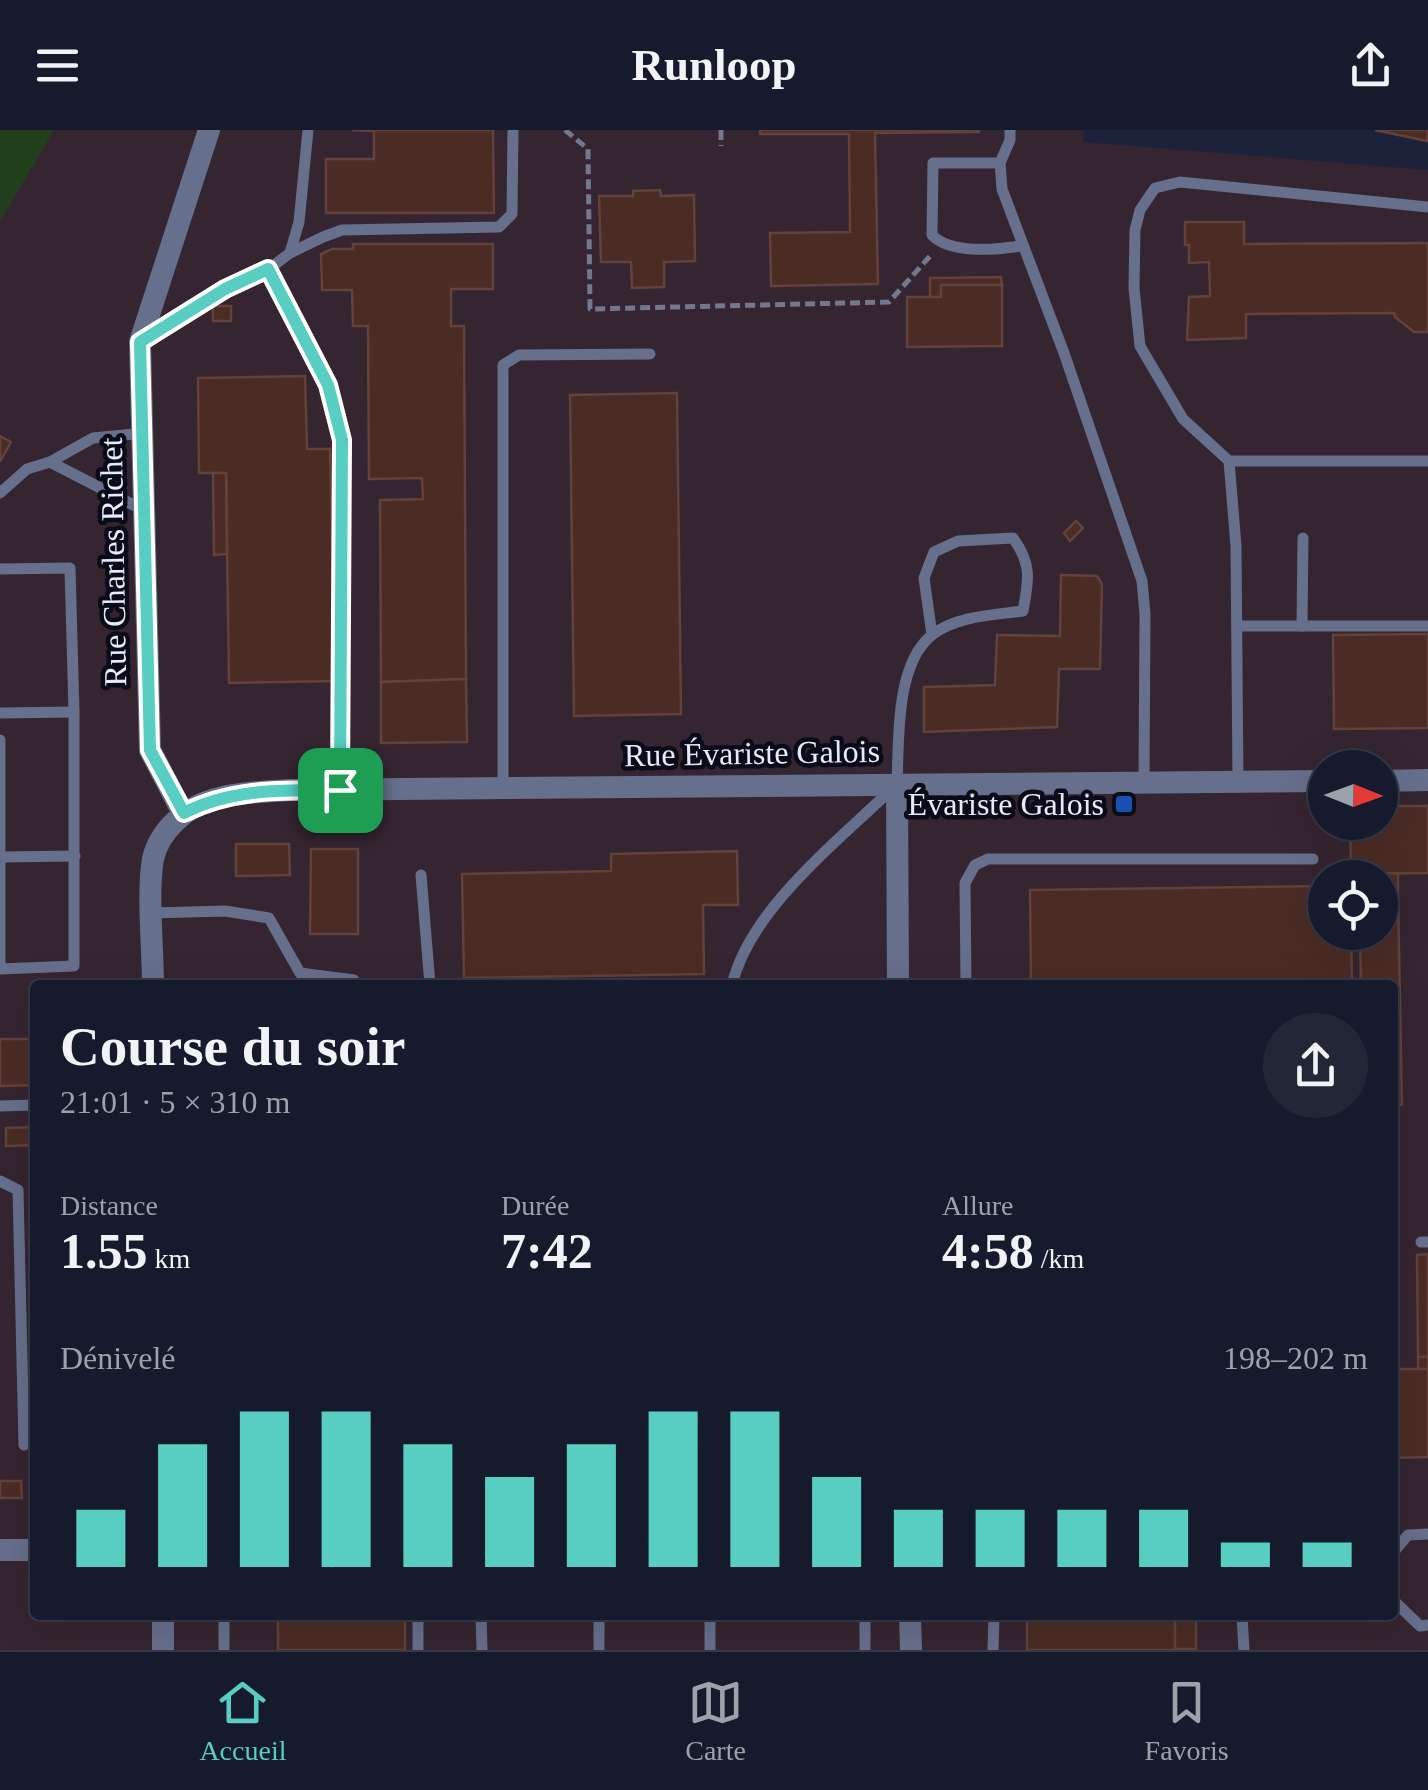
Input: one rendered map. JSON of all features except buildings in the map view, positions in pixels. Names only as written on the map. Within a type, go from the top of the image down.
[{"type":"street","name":"Rue Charles Richet","points":[[184,813],[150,750],[140,342],[209,130]]},
{"type":"street","points":[[1398,781],[1428,780]]},
{"type":"street","name":"Rue Évariste Galois","points":[[184,813],[235,794],[340,790],[1308,781]]},
{"type":"street","points":[[897,784],[898,980]]},
{"type":"street","points":[[154,980],[153,856],[168,830],[184,813]]},
{"type":"street","points":[[0,1550],[30,1550]]},
{"type":"street","points":[[163,1620],[163,1650]]},
{"type":"street","points":[[910,1620],[911,1650]]},
{"type":"lane","points":[[290,253],[299,222],[308,130]]},
{"type":"lane","points":[[140,342],[225,289],[342,230],[499,227],[512,214],[512,130]]},
{"type":"lane","points":[[1010,130],[1000,163],[1002,189],[1020,246],[1064,353],[1142,581],[1144,782]]},
{"type":"lane","points":[[1000,163],[932,163],[932,235],[940,244],[1002,249],[1020,246]]},
{"type":"lane","points":[[1428,207],[1180,182],[1155,188],[1140,210],[1135,230],[1134,288],[1140,346],[1184,420],[1228,460],[1428,461]]},
{"type":"lane","points":[[268,269],[328,385],[342,440],[340,790]]},
{"type":"lane","points":[[503,788],[503,366],[519,355],[650,354]]},
{"type":"lane","points":[[0,493],[27,469],[50,462],[94,438],[144,433]]},
{"type":"lane","points":[[1228,460],[1236,546],[1238,782]]},
{"type":"lane","points":[[50,462],[146,512]]},
{"type":"lane","points":[[733,980],[754,931],[802,877],[897,784],[906,680],[932,634],[964,620],[1022,611],[1028,585],[1027,556],[1014,538],[958,541],[934,552],[924,578],[932,634]]},
{"type":"lane","points":[[1302,626],[1303,538]]},
{"type":"lane","points":[[0,569],[70,568],[74,966],[0,969],[0,740]]},
{"type":"lane","points":[[1236,626],[1428,626]]},
{"type":"lane","points":[[0,713],[74,712]]},
{"type":"lane","points":[[1,856],[75,856]]},
{"type":"lane","points":[[966,980],[965,884],[975,865],[988,859],[1314,860]]},
{"type":"lane","points":[[421,874],[430,980]]},
{"type":"lane","points":[[152,913],[225,911],[269,918],[300,973],[354,980]]},
{"type":"lane","points":[[0,1106],[30,1105]]},
{"type":"lane","points":[[0,1181],[18,1190],[24,1445]]},
{"type":"lane","points":[[1398,1547],[1408,1535],[1428,1534]]},
{"type":"lane","points":[[1398,1605],[1420,1626],[1428,1625]]},
{"type":"lane","points":[[224,1620],[224,1650]]},
{"type":"lane","points":[[418,1620],[418,1650]]},
{"type":"lane","points":[[481,1620],[482,1650]]},
{"type":"lane","points":[[598,1620],[599,1650]]},
{"type":"lane","points":[[710,1620],[710,1650]]},
{"type":"lane","points":[[865,1620],[865,1650]]},
{"type":"lane","points":[[993,1650],[994,1620]]},
{"type":"lane","points":[[1242,1620],[1244,1650]]},
{"type":"path","points":[[565,130],[588,149],[590,309],[889,302],[940,244]]},
{"type":"path","points":[[721,130],[721,146]]},
{"type":"shaded area","points":[[0,130],[1084,130],[1083,142],[1428,170],[1428,1650],[0,1650]]},
{"type":"green space","points":[[0,130],[54,130],[0,221]]},
{"type":"place","name":"Évariste Galois","points":[[1124,804]]},
{"type":"route","points":[[268,269],[328,385],[342,440],[340,790],[235,794],[184,813],[150,750],[140,342],[225,289],[268,269]]}]
